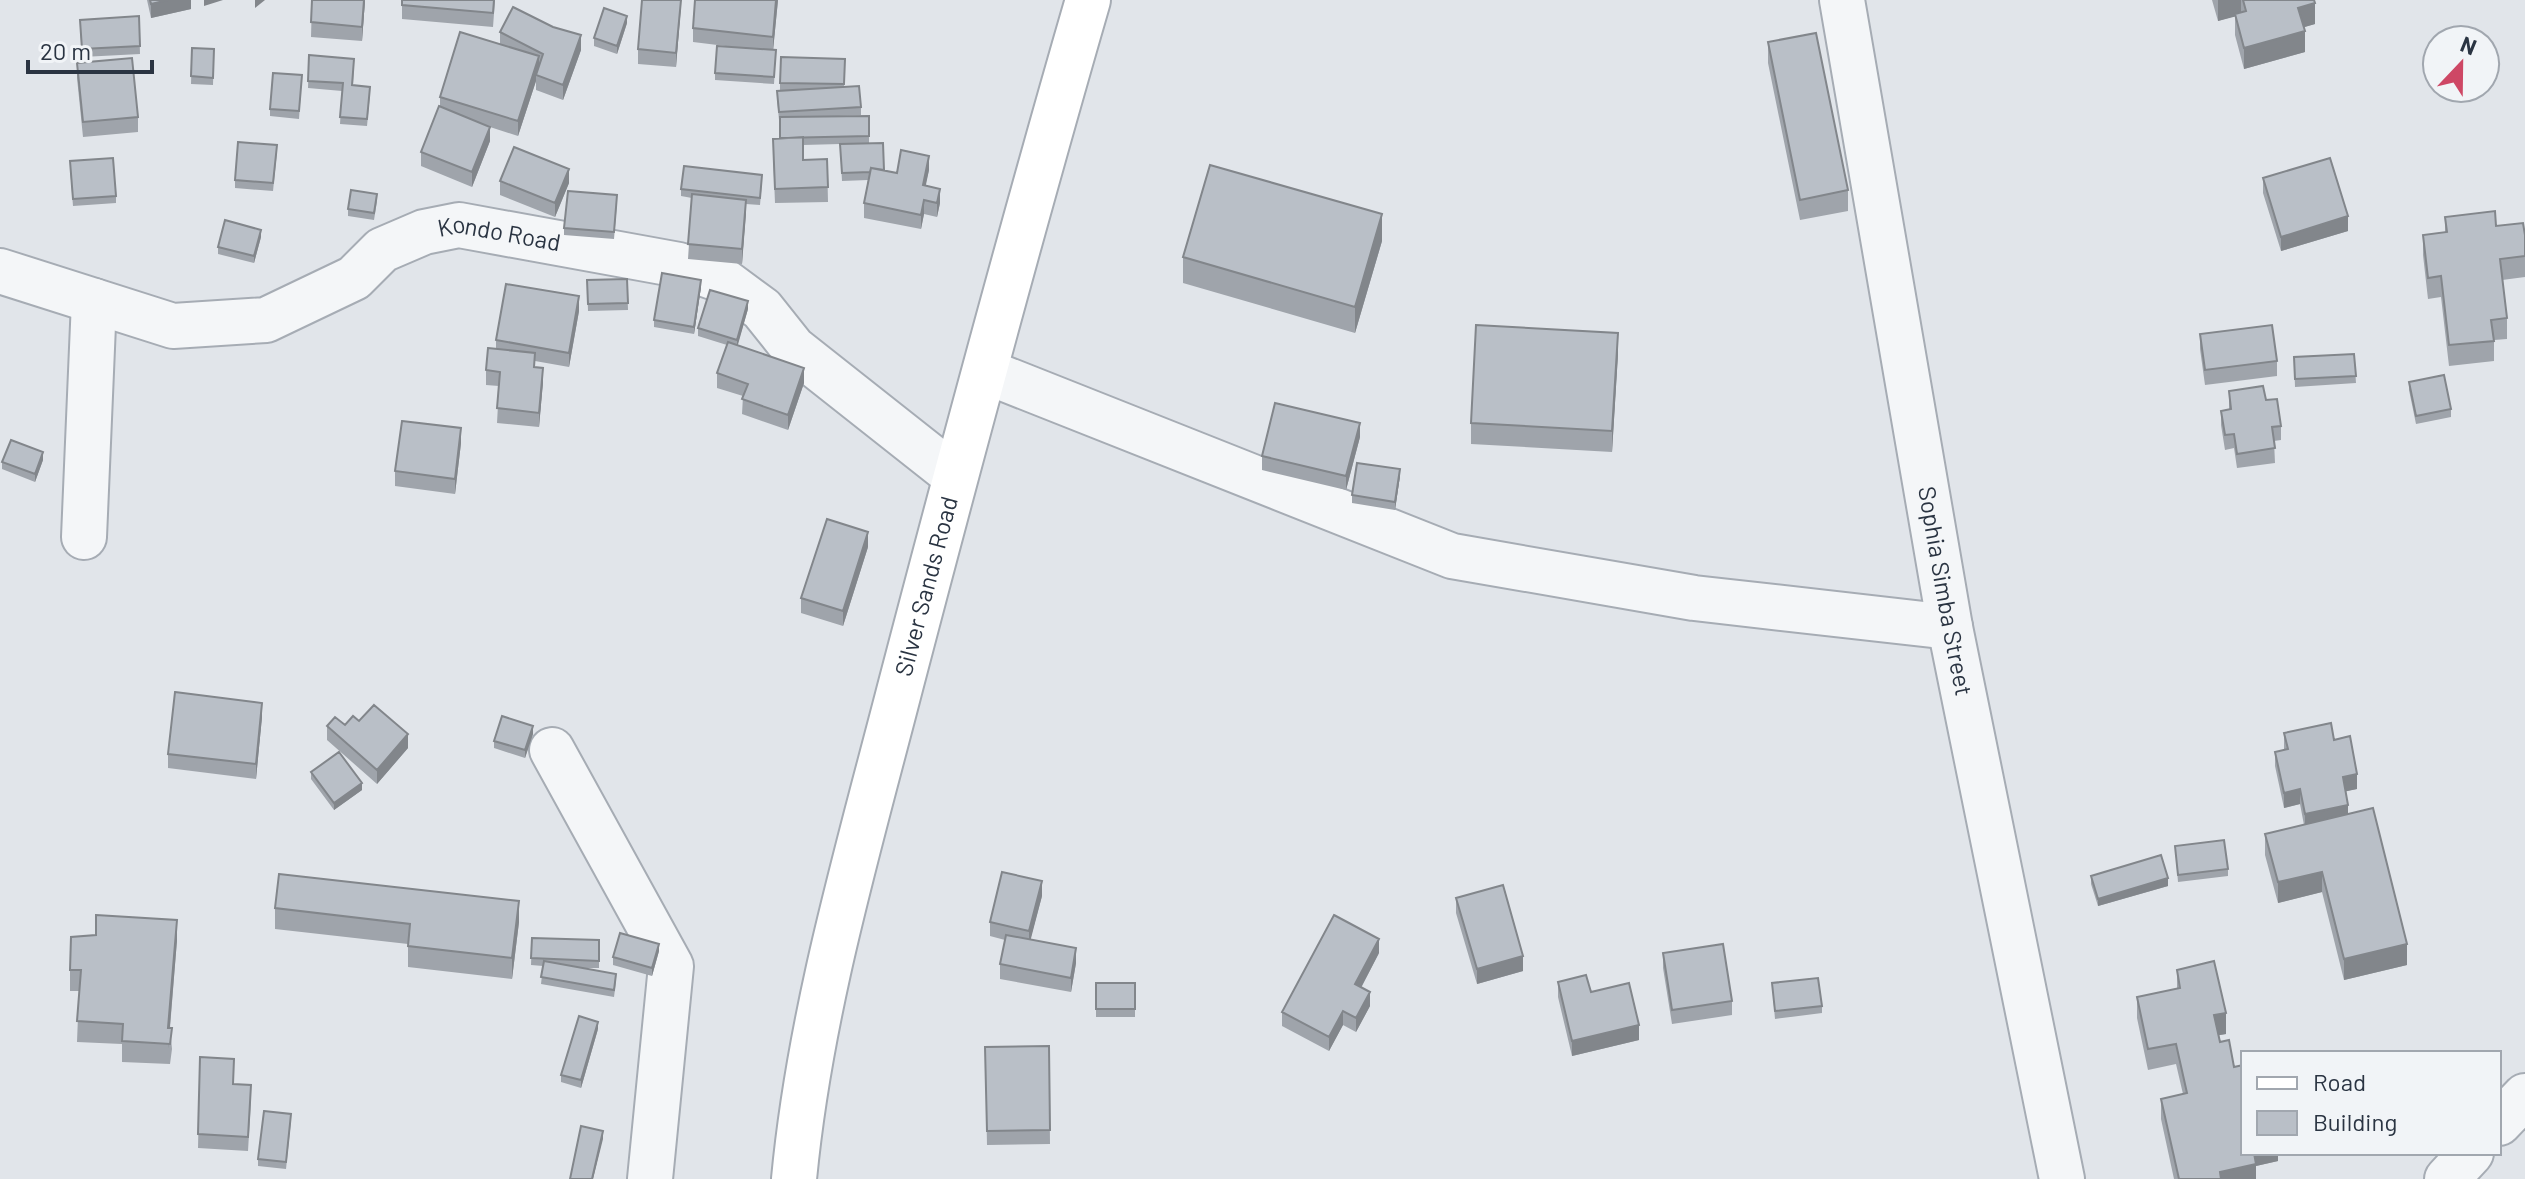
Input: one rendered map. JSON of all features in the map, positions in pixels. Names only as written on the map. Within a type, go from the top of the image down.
[{"type":"street","name":"Silver Sands Road","points":[[794,1179],[801,1100],[845,898],[955,476],[1088,0]]},
{"type":"street","name":"Sophia Simba Street","points":[[1842,0],[1950,627],[2062,1179]]},
{"type":"street","name":"Kondo Road","points":[[0,271],[173,326],[266,320],[354,278],[382,250],[424,232],[459,225],[679,265],[724,281],[762,309],[793,348],[955,476]]},
{"type":"street","points":[[84,537],[94,301]]},
{"type":"street","points":[[985,371],[1452,556],[1694,598],[1950,627]]},
{"type":"street","points":[[552,750],[671,966],[650,1179]]},
{"type":"street","points":[[2501,1121],[2525,1096]]},
{"type":"street","points":[[2447,1179],[2469,1155]]},
{"type":"building","points":[[312,0],[364,0],[362,27],[311,22]]},
{"type":"building","points":[[402,0],[494,0],[493,13],[402,5]]},
{"type":"building","points":[[642,0],[681,0],[676,53],[638,49]]},
{"type":"building","points":[[695,0],[776,0],[773,37],[693,28]]},
{"type":"building","points":[[2243,0],[2314,0],[2315,3],[2298,8],[2305,31],[2244,48],[2235,14],[2246,11]]},
{"type":"building","points":[[513,7],[553,27],[581,35],[563,85],[536,75],[543,54],[500,32]]},
{"type":"building","points":[[604,8],[627,16],[617,46],[594,38]]},
{"type":"building","points":[[139,16],[140,46],[82,49],[80,20]]},
{"type":"building","points":[[460,32],[539,56],[518,121],[440,97]]},
{"type":"building","points":[[1816,33],[1848,190],[1800,200],[1768,42]]},
{"type":"building","points":[[717,46],[776,50],[774,77],[715,73]]},
{"type":"building","points":[[192,48],[214,49],[213,78],[191,76]]},
{"type":"building","points":[[309,55],[354,59],[352,85],[370,87],[367,119],[340,117],[343,83],[308,81]]},
{"type":"building","points":[[781,57],[845,59],[844,84],[780,83]]},
{"type":"building","points":[[132,58],[138,117],[83,122],[77,63]]},
{"type":"building","points":[[273,73],[302,75],[299,111],[270,109]]},
{"type":"building","points":[[859,86],[861,107],[779,112],[777,91]]},
{"type":"building","points":[[439,106],[490,127],[472,172],[421,152]]},
{"type":"building","points":[[869,116],[869,136],[780,138],[780,117]]},
{"type":"building","points":[[803,137],[803,160],[827,159],[828,187],[775,189],[773,139]]},
{"type":"building","points":[[238,142],[277,145],[273,183],[235,180]]},
{"type":"building","points":[[883,143],[884,170],[871,168],[870,172],[842,173],[840,144]]},
{"type":"building","points":[[514,147],[569,169],[555,203],[500,181]]},
{"type":"building","points":[[901,150],[929,156],[923,185],[940,189],[937,203],[924,200],[921,215],[864,203],[871,168],[897,173]]},
{"type":"building","points":[[113,158],[116,196],[73,199],[70,161]]},
{"type":"building","points":[[2330,158],[2348,216],[2281,237],[2263,178]]},
{"type":"building","points":[[1210,165],[1382,214],[1355,307],[1183,257]]},
{"type":"building","points":[[684,166],[762,175],[760,198],[681,189]]},
{"type":"building","points":[[351,190],[377,194],[374,213],[348,209]]},
{"type":"building","points":[[568,191],[617,195],[614,232],[564,228]]},
{"type":"building","points":[[692,194],[746,200],[742,249],[688,244]]},
{"type":"building","points":[[2495,211],[2496,226],[2523,223],[2525,235],[2525,256],[2500,259],[2507,318],[2491,320],[2494,341],[2449,345],[2441,276],[2428,278],[2423,235],[2447,232],[2445,217]]},
{"type":"building","points":[[225,220],[261,230],[254,256],[218,247]]},
{"type":"building","points":[[662,273],[701,280],[694,327],[654,320]]},
{"type":"building","points":[[627,279],[628,303],[588,304],[587,280]]},
{"type":"building","points":[[506,284],[579,296],[569,353],[496,340]]},
{"type":"building","points":[[710,290],[748,301],[737,340],[698,328]]},
{"type":"building","points":[[1476,325],[1618,333],[1612,431],[1471,423]]},
{"type":"building","points":[[2272,325],[2277,361],[2205,370],[2200,334]]},
{"type":"building","points":[[728,342],[804,368],[788,415],[742,399],[748,384],[717,373]]},
{"type":"building","points":[[488,348],[535,353],[534,367],[543,368],[539,413],[497,408],[500,372],[486,370]]},
{"type":"building","points":[[2354,354],[2356,376],[2295,379],[2294,357]]},
{"type":"building","points":[[2444,375],[2451,409],[2416,416],[2409,382]]},
{"type":"building","points":[[2263,386],[2266,400],[2277,399],[2281,426],[2272,427],[2275,448],[2237,454],[2234,434],[2225,435],[2221,411],[2231,409],[2229,391]]},
{"type":"building","points":[[1275,403],[1360,423],[1346,476],[1262,456]]},
{"type":"building","points":[[402,421],[461,428],[455,479],[395,471]]},
{"type":"building","points":[[11,440],[43,452],[35,474],[2,462]]},
{"type":"building","points":[[1357,463],[1400,469],[1395,502],[1352,495]]},
{"type":"building","points":[[827,519],[868,532],[843,611],[801,598]]},
{"type":"building","points":[[175,692],[262,703],[256,764],[168,754]]},
{"type":"building","points":[[374,705],[408,734],[377,770],[327,726],[335,717],[345,725],[353,716],[359,721]]},
{"type":"building","points":[[502,716],[533,726],[525,750],[494,741]]},
{"type":"building","points":[[2331,723],[2334,740],[2350,736],[2357,774],[2343,777],[2348,805],[2305,814],[2300,789],[2284,793],[2275,752],[2288,749],[2284,733]]},
{"type":"building","points":[[339,752],[362,783],[334,803],[311,772]]},
{"type":"building","points":[[2373,808],[2407,944],[2344,959],[2322,872],[2278,882],[2265,834]]},
{"type":"building","points":[[2224,840],[2228,869],[2178,875],[2175,846]]},
{"type":"building","points":[[2161,855],[2168,878],[2098,899],[2091,876]]},
{"type":"building","points":[[1002,872],[1042,881],[1029,931],[990,922]]},
{"type":"building","points":[[279,874],[519,901],[512,958],[408,946],[410,924],[275,908]]},
{"type":"building","points":[[1503,885],[1523,956],[1477,969],[1456,898]]},
{"type":"building","points":[[96,915],[177,920],[168,1028],[172,1028],[170,1044],[122,1041],[123,1024],[77,1021],[81,970],[70,970],[71,937],[96,935]]},
{"type":"building","points":[[1334,915],[1379,939],[1355,984],[1370,992],[1356,1018],[1343,1011],[1329,1037],[1282,1012]]},
{"type":"building","points":[[620,933],[659,944],[652,968],[613,957]]},
{"type":"building","points":[[1006,935],[1076,948],[1071,978],[1000,964]]},
{"type":"building","points":[[532,938],[599,940],[599,961],[531,958]]},
{"type":"building","points":[[1723,944],[1732,1001],[1672,1010],[1663,953]]},
{"type":"building","points":[[544,961],[616,974],[614,990],[541,977]]},
{"type":"building","points":[[2214,961],[2226,1013],[2214,1015],[2220,1042],[2229,1040],[2234,1067],[2241,1065],[2241,1155],[2254,1155],[2256,1164],[2220,1172],[2221,1179],[2179,1179],[2161,1099],[2187,1093],[2176,1044],[2148,1049],[2137,997],[2180,988],[2177,970]]},
{"type":"building","points":[[1586,975],[1591,992],[1629,983],[1639,1025],[1572,1041],[1558,982]]},
{"type":"building","points":[[1818,978],[1822,1006],[1775,1011],[1772,983]]},
{"type":"building","points":[[1096,983],[1135,983],[1135,1009],[1096,1009]]},
{"type":"building","points":[[579,1016],[598,1022],[581,1080],[561,1075]]},
{"type":"building","points":[[1049,1046],[1050,1130],[987,1131],[985,1047]]},
{"type":"building","points":[[200,1057],[234,1059],[233,1084],[251,1085],[248,1137],[198,1134]]},
{"type":"building","points":[[264,1111],[291,1114],[286,1162],[258,1159]]},
{"type":"building","points":[[581,1126],[603,1131],[592,1179],[570,1179]]}]
